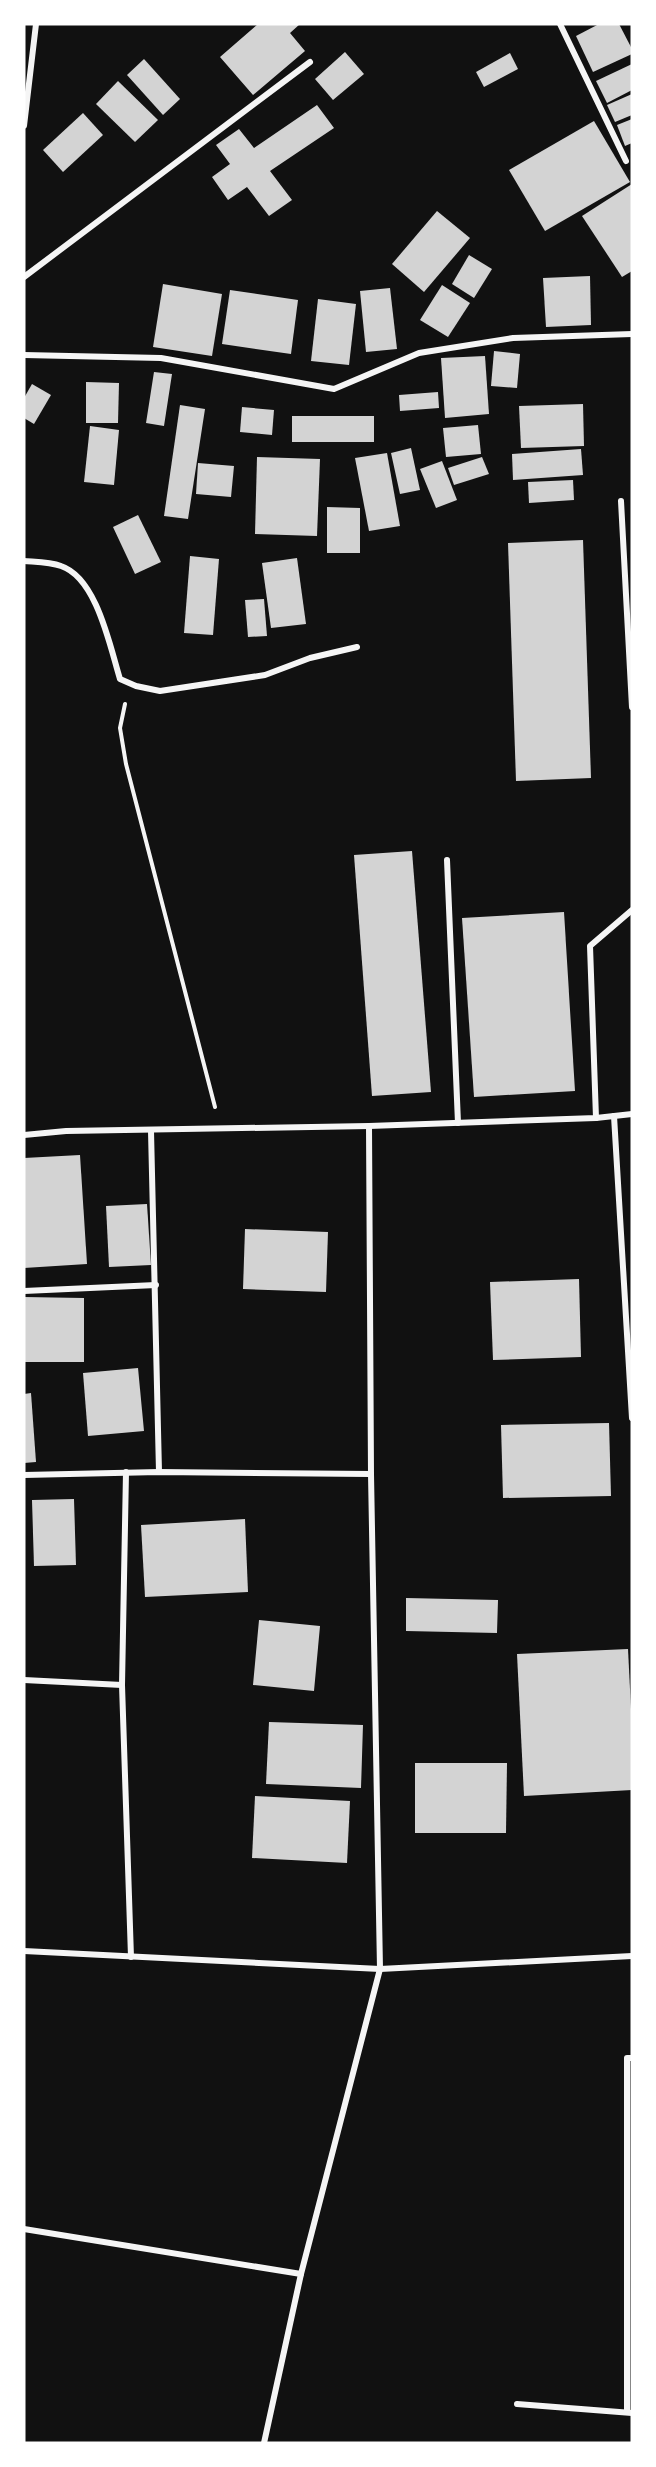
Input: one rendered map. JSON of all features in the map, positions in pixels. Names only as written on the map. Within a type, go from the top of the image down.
[{"type":"street","points":[[24,126],[36,24]]},
{"type":"street","points":[[560,24],[626,161]]},
{"type":"street","points":[[24,277],[310,62]]},
{"type":"street","points":[[24,355],[161,358],[334,389],[419,353],[513,338],[632,334]]},
{"type":"street","points":[[621,501],[632,707]]},
{"type":"street","points":[[24,561],[63,566],[79,578],[96,604],[120,679],[136,686],[160,691],[265,675],[310,658],[357,647]]},
{"type":"street","points":[[447,860],[458,1123]]},
{"type":"street","points":[[596,1118],[590,946],[632,910]]},
{"type":"street","points":[[24,1135],[66,1131],[458,1123],[596,1118],[632,1114]]},
{"type":"street","points":[[614,1116],[632,1418]]},
{"type":"street","points":[[264,2443],[301,2274],[380,1969],[371,1474],[369,1126]]},
{"type":"street","points":[[151,1131],[159,1472]]},
{"type":"street","points":[[24,1291],[156,1285]]},
{"type":"street","points":[[24,1475],[126,1472],[371,1474]]},
{"type":"street","points":[[126,1472],[122,1685],[131,1957]]},
{"type":"street","points":[[24,1680],[122,1685]]},
{"type":"street","points":[[24,1951],[380,1969],[632,1956]]},
{"type":"street","points":[[517,2404],[629,2413],[627,2058],[632,2058]]},
{"type":"street","points":[[24,2229],[301,2274]]},
{"type":"path","points":[[136,686],[123,707],[120,728],[126,764],[220,1129]]},
{"type":"building","points":[[258,24],[300,24],[290,33],[305,51],[253,95],[220,57]]},
{"type":"building","points":[[599,24],[619,24],[632,49],[632,54],[593,72],[576,36]]},
{"type":"building","points":[[345,52],[364,74],[333,100],[315,79]]},
{"type":"building","points":[[510,53],[518,69],[484,87],[476,72]]},
{"type":"building","points":[[144,59],[180,99],[163,115],[127,75]]},
{"type":"building","points":[[632,64],[632,90],[607,103],[596,81]]},
{"type":"building","points":[[118,81],[158,120],[135,142],[96,104]]},
{"type":"building","points":[[632,94],[632,115],[615,122],[607,105]]},
{"type":"building","points":[[317,105],[334,128],[270,171],[292,200],[269,216],[247,187],[228,200],[212,177],[230,164],[216,145],[239,129],[254,148]]},
{"type":"building","points":[[83,113],[103,135],[63,172],[43,150]]},
{"type":"building","points":[[632,119],[632,143],[625,146],[617,125]]},
{"type":"building","points":[[594,121],[630,182],[545,231],[509,170]]},
{"type":"building","points":[[632,184],[632,271],[622,277],[582,216]]},
{"type":"building","points":[[437,211],[470,238],[424,292],[392,264]]},
{"type":"building","points":[[469,255],[492,269],[474,298],[452,284]]},
{"type":"building","points":[[590,276],[591,325],[546,327],[543,278]]},
{"type":"building","points":[[163,284],[222,294],[212,356],[153,347]]},
{"type":"building","points":[[442,285],[470,303],[448,337],[420,320]]},
{"type":"building","points":[[390,288],[397,349],[366,352],[360,291]]},
{"type":"building","points":[[230,290],[298,300],[291,354],[222,344]]},
{"type":"building","points":[[318,299],[356,304],[349,365],[311,361]]},
{"type":"building","points":[[494,351],[520,354],[517,388],[491,386]]},
{"type":"building","points":[[485,356],[489,414],[445,418],[441,358]]},
{"type":"building","points":[[154,372],[172,374],[164,426],[146,423]]},
{"type":"building","points":[[86,382],[119,383],[118,423],[86,423]]},
{"type":"building","points":[[32,384],[51,395],[34,424],[24,418],[24,398]]},
{"type":"building","points":[[438,392],[439,408],[400,411],[399,395]]},
{"type":"building","points":[[583,404],[584,446],[521,448],[519,406]]},
{"type":"building","points":[[180,405],[205,409],[188,519],[164,516]]},
{"type":"building","points":[[242,407],[274,410],[272,435],[240,432]]},
{"type":"building","points":[[292,416],[374,416],[374,442],[292,442]]},
{"type":"building","points":[[478,425],[481,454],[446,457],[443,428]]},
{"type":"building","points":[[90,426],[119,430],[114,485],[84,482]]},
{"type":"building","points":[[411,448],[420,490],[400,494],[391,453]]},
{"type":"building","points":[[581,449],[583,475],[513,480],[512,454]]},
{"type":"building","points":[[387,453],[400,526],[369,531],[355,458]]},
{"type":"building","points":[[257,457],[320,459],[317,536],[255,534]]},
{"type":"building","points":[[482,457],[489,474],[454,485],[448,468]]},
{"type":"building","points":[[442,461],[457,500],[436,508],[420,469]]},
{"type":"building","points":[[198,463],[234,466],[231,497],[196,494]]},
{"type":"building","points":[[573,480],[574,500],[529,503],[528,482]]},
{"type":"building","points":[[327,507],[360,508],[360,553],[327,553]]},
{"type":"building","points":[[138,515],[161,562],[135,574],[113,527]]},
{"type":"building","points":[[583,540],[591,778],[516,781],[508,543]]},
{"type":"building","points":[[190,556],[219,559],[213,635],[184,633]]},
{"type":"building","points":[[297,558],[306,624],[271,628],[262,563]]},
{"type":"building","points":[[264,599],[267,636],[248,637],[245,600]]},
{"type":"building","points":[[412,851],[431,1092],[372,1096],[354,855]]},
{"type":"building","points":[[564,912],[575,1091],[474,1097],[462,918]]},
{"type":"building","points":[[80,1155],[87,1264],[24,1268],[24,1158]]},
{"type":"building","points":[[147,1204],[151,1265],[109,1267],[106,1206]]},
{"type":"building","points":[[245,1229],[328,1232],[326,1292],[243,1289]]},
{"type":"building","points":[[579,1279],[581,1357],[493,1360],[490,1282]]},
{"type":"building","points":[[24,1297],[84,1298],[84,1362],[24,1362]]},
{"type":"building","points":[[138,1368],[144,1431],[88,1436],[83,1373]]},
{"type":"building","points":[[31,1393],[36,1462],[24,1463],[24,1394]]},
{"type":"building","points":[[609,1423],[611,1496],[503,1498],[501,1425]]},
{"type":"building","points":[[74,1499],[76,1565],[34,1566],[32,1500]]},
{"type":"building","points":[[245,1519],[248,1592],[145,1597],[141,1525]]},
{"type":"building","points":[[406,1598],[498,1600],[497,1633],[406,1631]]},
{"type":"building","points":[[259,1620],[320,1626],[314,1691],[253,1685]]},
{"type":"building","points":[[628,1649],[632,1790],[524,1796],[517,1654]]},
{"type":"building","points":[[269,1722],[363,1725],[361,1788],[266,1784]]},
{"type":"building","points":[[415,1763],[507,1763],[506,1833],[415,1833]]},
{"type":"building","points":[[255,1796],[350,1801],[347,1863],[252,1858]]}]
